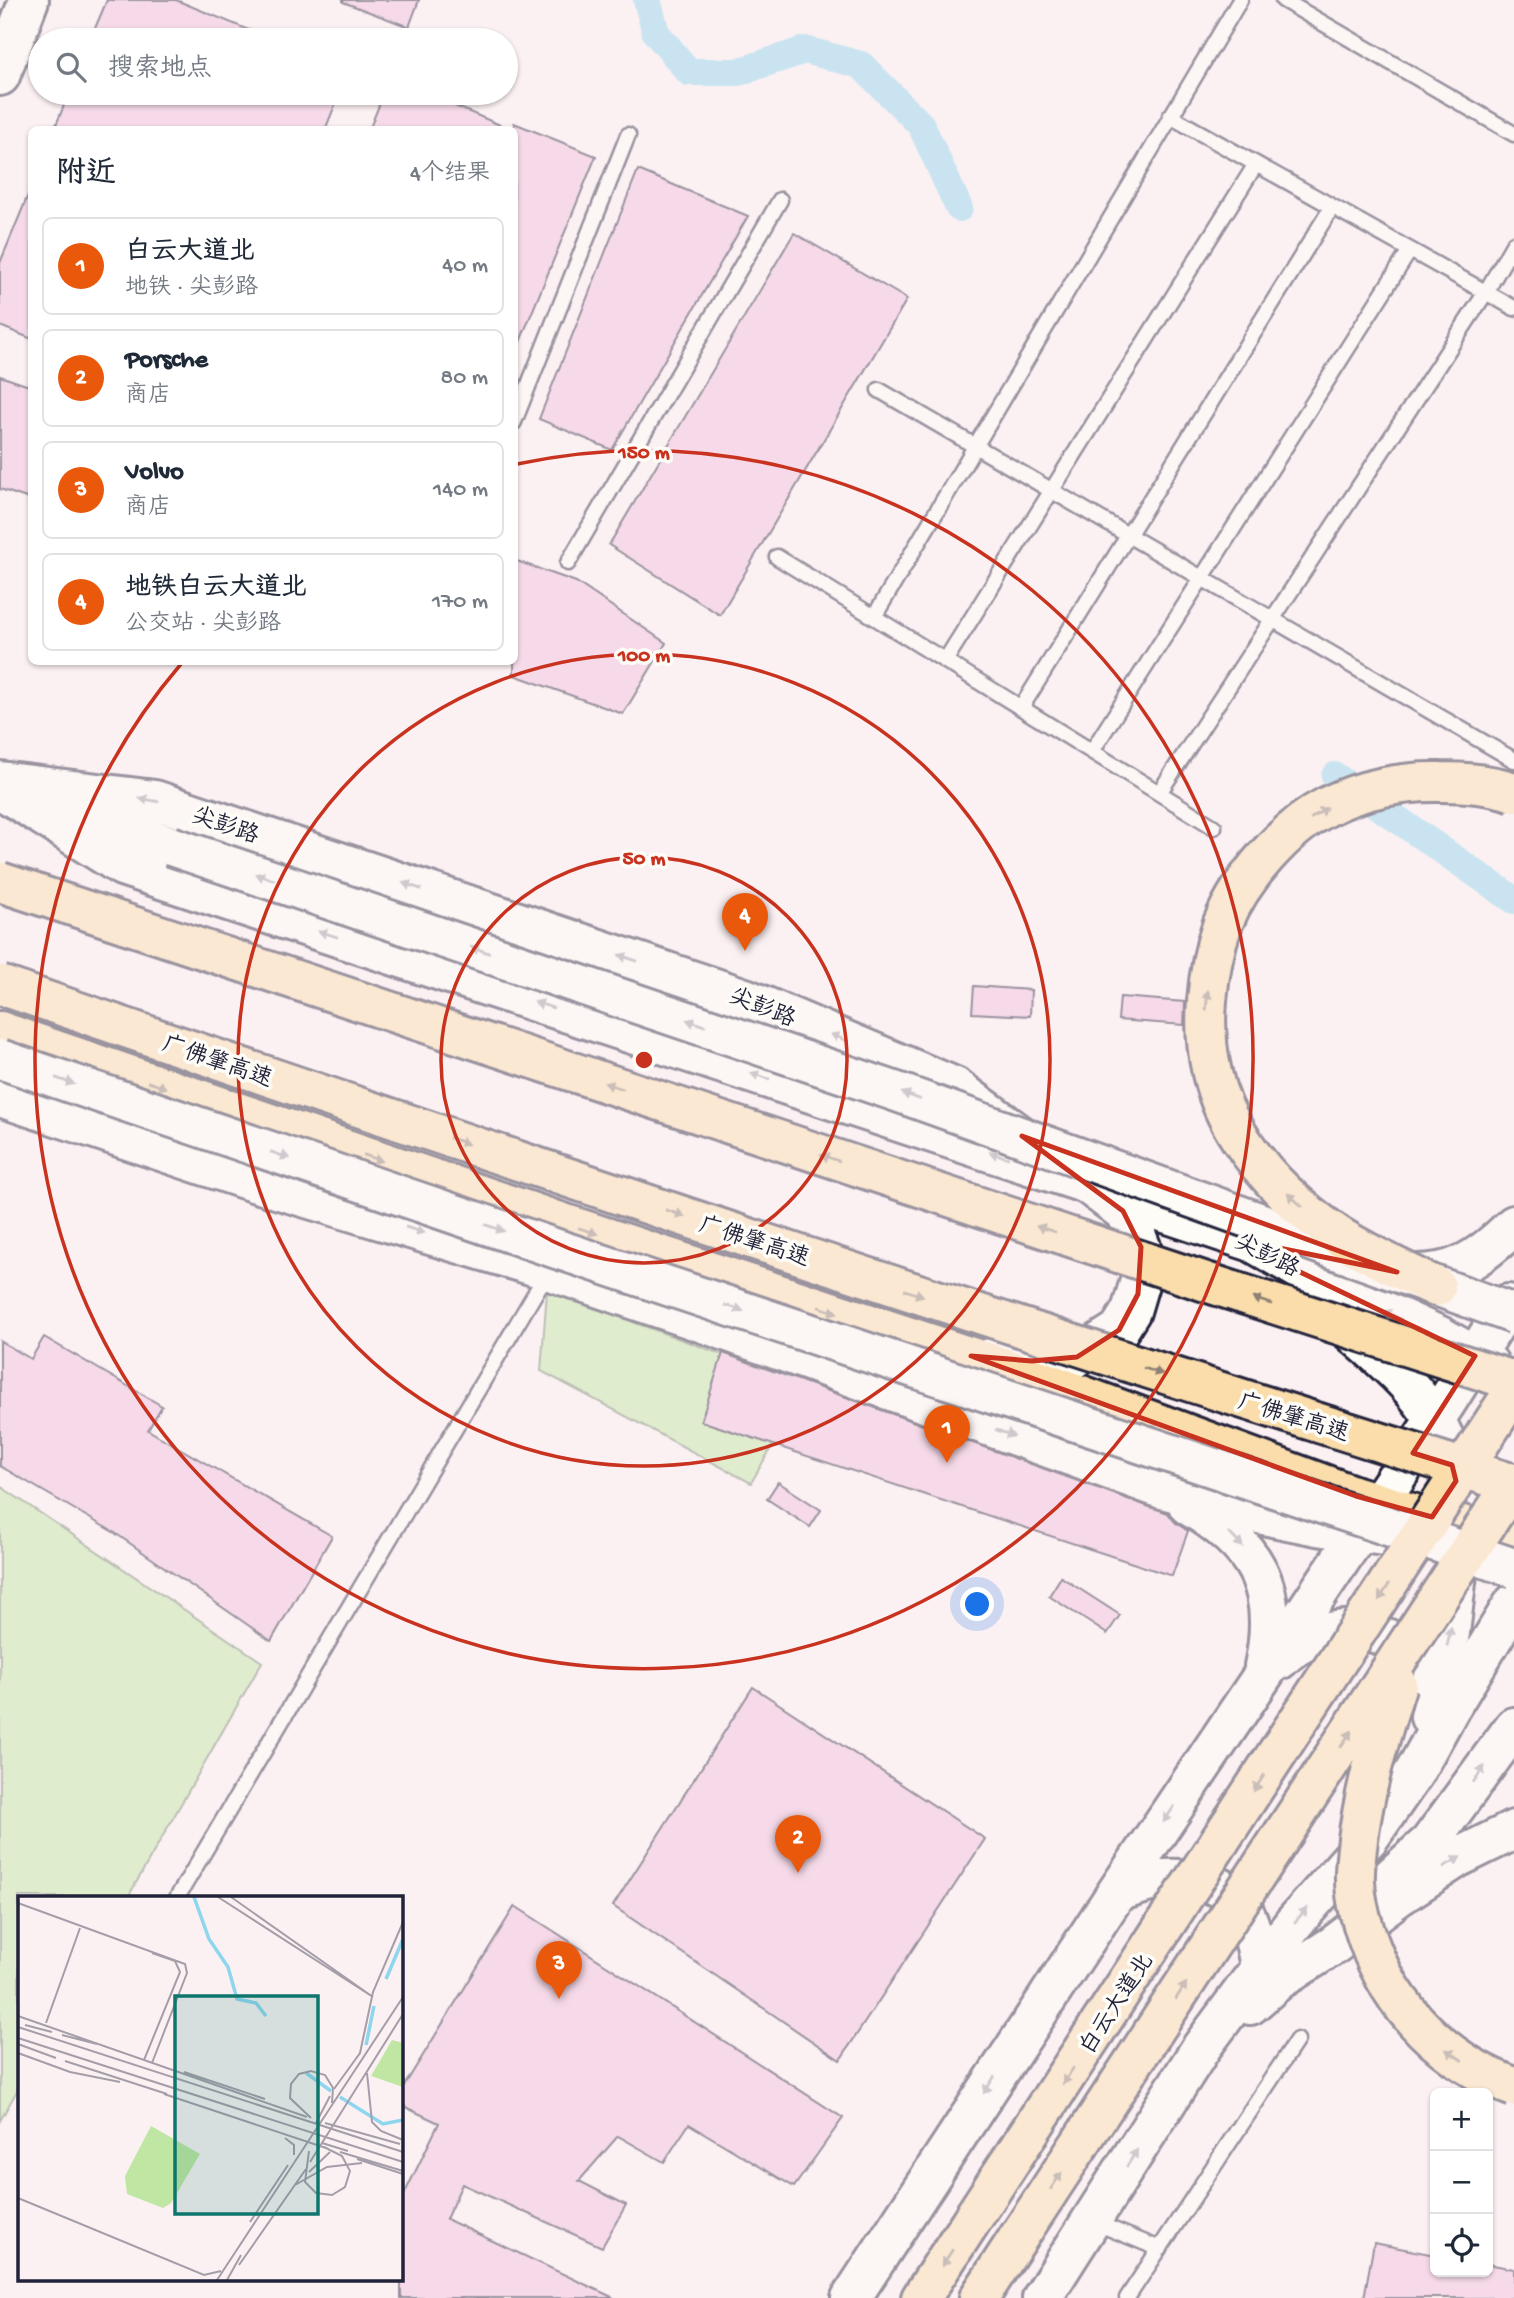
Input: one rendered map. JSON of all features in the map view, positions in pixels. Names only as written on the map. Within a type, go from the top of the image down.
[{"type":"highway","points":[[1436,1287],[1337,1235],[1278,1185],[1239,1137],[1219,1098],[1209,1056],[1206,1016],[1212,967],[1224,922],[1244,885],[1272,850],[1325,807],[1381,788],[1418,782],[1461,782],[1514,792]]},
{"type":"highway","points":[[0,882],[1505,1379]]},
{"type":"highway","name":"广佛肇高速","points":[[0,985],[801,1256],[1206,1389],[1514,1483]]},
{"type":"highway","points":[[0,1031],[566,1224],[971,1356],[1356,1496],[1415,1514],[1514,1538]]},
{"type":"highway","name":"白云大道北","points":[[921,2298],[1303,1717],[1505,1379]]},
{"type":"highway","points":[[979,2298],[1514,1483]]},
{"type":"highway","points":[[1420,1625],[1388,1712],[1369,1786],[1355,1873],[1359,1915],[1376,1961],[1390,1987],[1420,2027],[1444,2049],[1464,2062],[1514,2087]]},
{"type":"street","points":[[0,76],[29,0]]},
{"type":"street","points":[[0,785],[171,846],[898,1091],[1436,1287],[1512,1303],[1498,1327],[1497,1352],[1505,1379],[1446,1404],[1117,1892],[851,2298]]},
{"type":"street","points":[[0,785],[122,866],[1087,1184],[1124,1211],[1141,1247],[1142,1275],[1138,1294],[1119,1330],[1077,1357],[1032,1361],[971,1356]]},
{"type":"street","name":"尖彭路","points":[[0,785],[155,800],[745,998],[955,1087],[1087,1184],[1252,1242],[1321,1282],[1440,1336],[1505,1379]]},
{"type":"street","points":[[0,1059],[557,1249],[1514,1568]]},
{"type":"street","points":[[0,1097],[253,1182],[544,1269],[709,1325],[1159,1488],[1258,1514],[1317,1526],[1444,1545],[1514,1546]]},
{"type":"street","points":[[1252,1242],[1375,1269],[1419,1275],[1447,1272],[1473,1261],[1492,1248],[1514,1225]]},
{"type":"street","points":[[1252,1242],[1403,1379],[1438,1426],[1448,1449],[1456,1482],[1460,1518],[1454,1608],[1442,1671],[1414,1773]]},
{"type":"street","points":[[1159,1488],[1227,1532],[1254,1562],[1265,1588],[1270,1613],[1270,1639],[1262,1676]]},
{"type":"street","points":[[1269,1974],[1293,1924],[1369,1838],[1414,1773],[1514,1603]]},
{"type":"street","points":[[1262,1676],[1297,1644],[1320,1634],[1356,1629],[1391,1640],[1404,1650],[1420,1676],[1424,1720],[1414,1773]]},
{"type":"street","points":[[1042,2298],[1201,2048],[1269,1974],[1430,1842],[1514,1727]]},
{"type":"street","points":[[1269,1974],[1334,1945],[1371,1915],[1457,1858],[1514,1830]]},
{"type":"street","points":[[1117,1892],[1164,1879],[1212,1884],[1234,1896],[1249,1923],[1269,1974]]},
{"type":"lane","points":[[874,617],[1240,0]]},
{"type":"lane","points":[[1283,0],[1514,134]]},
{"type":"lane","points":[[1170,116],[1514,307]]},
{"type":"lane","points":[[518,412],[628,135]]},
{"type":"lane","points":[[945,661],[1256,164]]},
{"type":"lane","points":[[568,563],[780,200]]},
{"type":"lane","points":[[1021,708],[1332,207]]},
{"type":"lane","points":[[1159,793],[1486,292],[1514,243]]},
{"type":"lane","points":[[1092,751],[1410,250]]},
{"type":"lane","points":[[879,390],[1514,760]]},
{"type":"lane","points":[[777,557],[1214,827]]},
{"type":"lane","points":[[178,1896],[540,1285],[544,1269]]},
{"type":"lane","points":[[1127,2298],[1297,2040]]},
{"type":"lane","points":[[1092,2221],[1160,2249]]},
{"type":"highlighted area","points":[[1022,1136],[1397,1272],[1279,1248],[1275,1260],[1475,1356],[1413,1453],[1452,1465],[1456,1481],[1432,1517],[1356,1496],[971,1356],[1032,1361],[1077,1357],[1119,1330],[1138,1294],[1141,1247],[1123,1211]]},
{"type":"green space","points":[[547,1291],[807,1385],[751,1483],[541,1371]]},
{"type":"green space","points":[[0,1486],[262,1662],[129,1896],[18,1896],[18,2089],[0,2121]]},
{"type":"building","points":[[107,0],[176,0],[244,28],[95,28]]},
{"type":"building","points":[[343,0],[419,0],[409,27]]},
{"type":"building","points":[[64,105],[335,105],[327,126],[56,126]]},
{"type":"building","points":[[379,105],[453,105],[502,126],[371,126]]},
{"type":"building","points":[[514,123],[596,156],[518,347],[518,126],[514,126]]},
{"type":"building","points":[[638,170],[748,216],[612,450],[539,419]]},
{"type":"building","points":[[28,195],[28,337],[0,326],[0,263]]},
{"type":"building","points":[[794,233],[907,299],[720,615],[609,545]]},
{"type":"building","points":[[0,376],[28,386],[28,499],[0,489]]},
{"type":"building","points":[[518,561],[576,582],[666,643],[623,714],[514,675],[514,665],[518,665]]},
{"type":"building","points":[[974,986],[1031,990],[1030,1016],[972,1013]]},
{"type":"building","points":[[1120,997],[1185,1002],[1184,1025],[1118,1020]]},
{"type":"building","points":[[44,1337],[162,1406],[148,1430],[332,1536],[271,1641],[115,1533],[0,1466],[0,1341],[31,1359]]},
{"type":"building","points":[[723,1353],[1168,1513],[1188,1531],[1172,1576],[701,1421]]},
{"type":"building","points":[[778,1482],[821,1510],[810,1527],[767,1499]]},
{"type":"building","points":[[1061,1577],[1120,1615],[1107,1634],[1049,1596]]},
{"type":"building","points":[[753,1687],[985,1839],[840,2060],[613,1906]]},
{"type":"building","points":[[515,1906],[843,2118],[794,2187],[689,2124],[664,2162],[618,2136],[579,2181],[626,2205],[602,2247],[462,2184],[446,2219],[614,2298],[401,2298],[402,2199],[439,2123],[402,2105],[402,2089]]},
{"type":"building","points":[[1374,2243],[1430,2254],[1430,2277],[1493,2277],[1493,2265],[1514,2269],[1514,2298],[1364,2298]]},
{"type":"waterway","points":[[647,0],[656,33],[689,72],[738,72],[805,50],[861,65],[921,125],[959,208]]},
{"type":"waterway","points":[[1335,776],[1514,900]]},
{"type":"place","name":"地铁白云大道北","points":[[745,951]]},
{"type":"place","name":"白云大道北","points":[[947,1463]]},
{"type":"place","name":"Porsche","points":[[798,1873]]},
{"type":"place","name":"Volvo","points":[[559,1999]]}]
